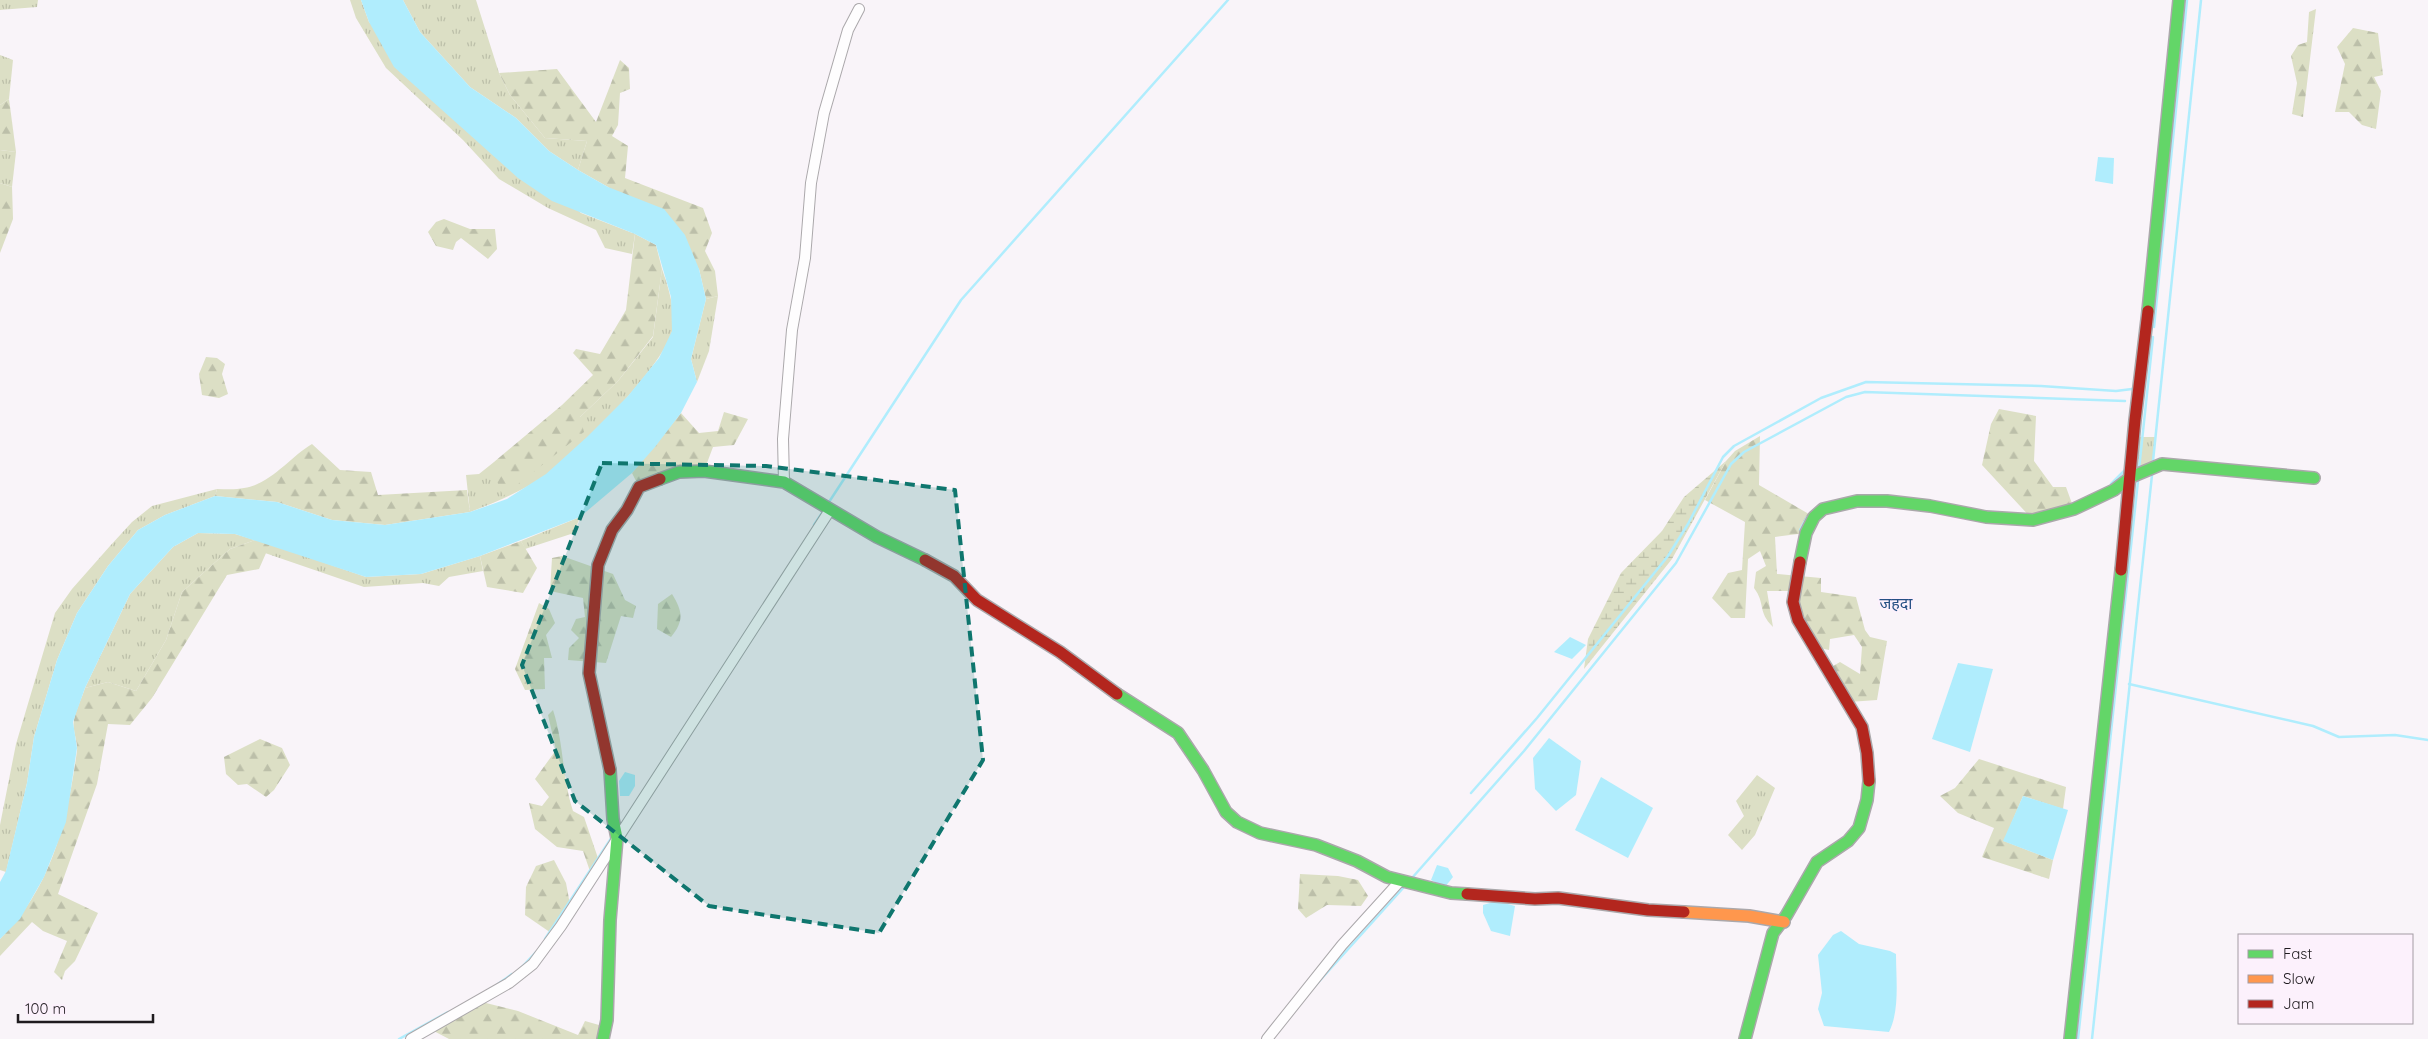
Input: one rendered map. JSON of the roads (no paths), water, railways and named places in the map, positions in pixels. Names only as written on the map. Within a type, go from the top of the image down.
[{"type":"street","points":[[2070,1039],[2131,476],[2135,420],[2146,336],[2180,0]]},
{"type":"street","points":[[784,482],[783,439],[792,330],[805,258],[811,183],[824,114],[848,30],[859,9]]},
{"type":"street","points":[[1745,1039],[1772,933],[1784,922],[1818,860],[1852,839],[1860,828],[1865,812],[1868,780],[1868,746],[1862,727],[1798,620],[1793,602],[1806,533],[1814,517],[1823,509],[1834,506],[1857,502],[1888,501],[1930,506],[1986,517],[2033,520],[2074,509],[2114,490],[2131,476],[2162,464],[2314,478]]},
{"type":"street","points":[[603,1039],[607,1020],[610,920],[617,838],[613,819],[610,766],[589,673],[598,565],[612,530],[627,510],[639,487],[679,472],[712,472],[784,482],[877,537],[932,562],[954,576],[977,600],[1060,652],[1135,707],[1178,733],[1203,770],[1226,812],[1237,822],[1260,833],[1316,845],[1357,861],[1387,877],[1451,893],[1490,897],[1558,898],[1648,910],[1749,916],[1784,922]]},
{"type":"street","points":[[411,1039],[509,983],[533,964],[561,926],[830,510]]},
{"type":"street","points":[[1267,1039],[1342,945],[1400,881]]},
{"type":"water","points":[[361,0],[403,0],[420,32],[470,87],[516,118],[549,151],[608,187],[664,209],[685,235],[699,269],[706,299],[691,359],[697,382],[681,413],[655,447],[632,473],[580,517],[480,556],[421,574],[366,577],[235,534],[198,533],[173,547],[130,594],[85,688],[73,722],[77,748],[66,822],[44,877],[20,919],[0,939],[0,882],[6,871],[27,783],[34,737],[57,660],[77,613],[108,566],[138,530],[165,515],[215,496],[277,502],[332,520],[385,525],[470,512],[507,499],[546,474],[628,396],[659,358],[672,331],[671,297],[656,245],[635,234],[552,201],[518,178],[394,67],[369,22]]},
{"type":"water","points":[[2098,157],[2114,158],[2113,184],[2095,181]]},
{"type":"water","points":[[1570,637],[1586,645],[1572,659],[1554,652]]},
{"type":"water","points":[[1958,663],[1993,669],[1970,752],[1932,739]]},
{"type":"water","points":[[1549,738],[1581,761],[1576,795],[1556,811],[1535,789],[1533,758]]},
{"type":"water","points":[[625,772],[635,775],[635,786],[629,796],[620,796],[619,781]]},
{"type":"water","points":[[1601,777],[1653,808],[1628,858],[1575,830]]},
{"type":"water","points":[[2023,796],[2068,810],[2053,860],[2003,841]]},
{"type":"water","points":[[1437,865],[1448,868],[1453,877],[1445,887],[1431,880]]},
{"type":"water","points":[[1497,901],[1515,906],[1510,936],[1491,931],[1483,913],[1483,905]]},
{"type":"water","points":[[1841,931],[1859,944],[1896,954],[1896,1004],[1889,1032],[1824,1026],[1818,1009],[1822,993],[1818,955],[1833,935]]},
{"type":"waterway","points":[[829,502],[961,300],[1228,0]]},
{"type":"waterway","points":[[2154,327],[2187,0]]},
{"type":"waterway","points":[[2153,461],[2201,0]]},
{"type":"waterway","points":[[2139,469],[2153,337]]},
{"type":"waterway","points":[[1471,793],[1537,718],[1668,556],[1688,524],[1723,457],[1734,446],[1821,398],[1866,382],[2041,386],[2116,391],[2132,389]]},
{"type":"waterway","points":[[1412,878],[1524,751],[1676,563],[1731,464],[1744,452],[1846,397],[1865,392],[2125,401]]},
{"type":"waterway","points":[[2111,484],[2126,469]]},
{"type":"waterway","points":[[2092,1039],[2152,475]]},
{"type":"waterway","points":[[2078,1039],[2138,481]]},
{"type":"waterway","points":[[814,525],[822,513]]},
{"type":"waterway","points":[[1800,530],[1807,517]]},
{"type":"waterway","points":[[2129,684],[2313,726],[2339,737],[2395,735],[2428,740]]},
{"type":"waterway","points":[[545,939],[612,837]]},
{"type":"waterway","points":[[1314,987],[1404,887]]},
{"type":"waterway","points":[[521,968],[536,952]]},
{"type":"waterway","points":[[498,984],[512,974]]},
{"type":"waterway","points":[[399,1039],[448,1012]]},
{"type":"district","name":"जहदा","points":[[1896,603]]}]
